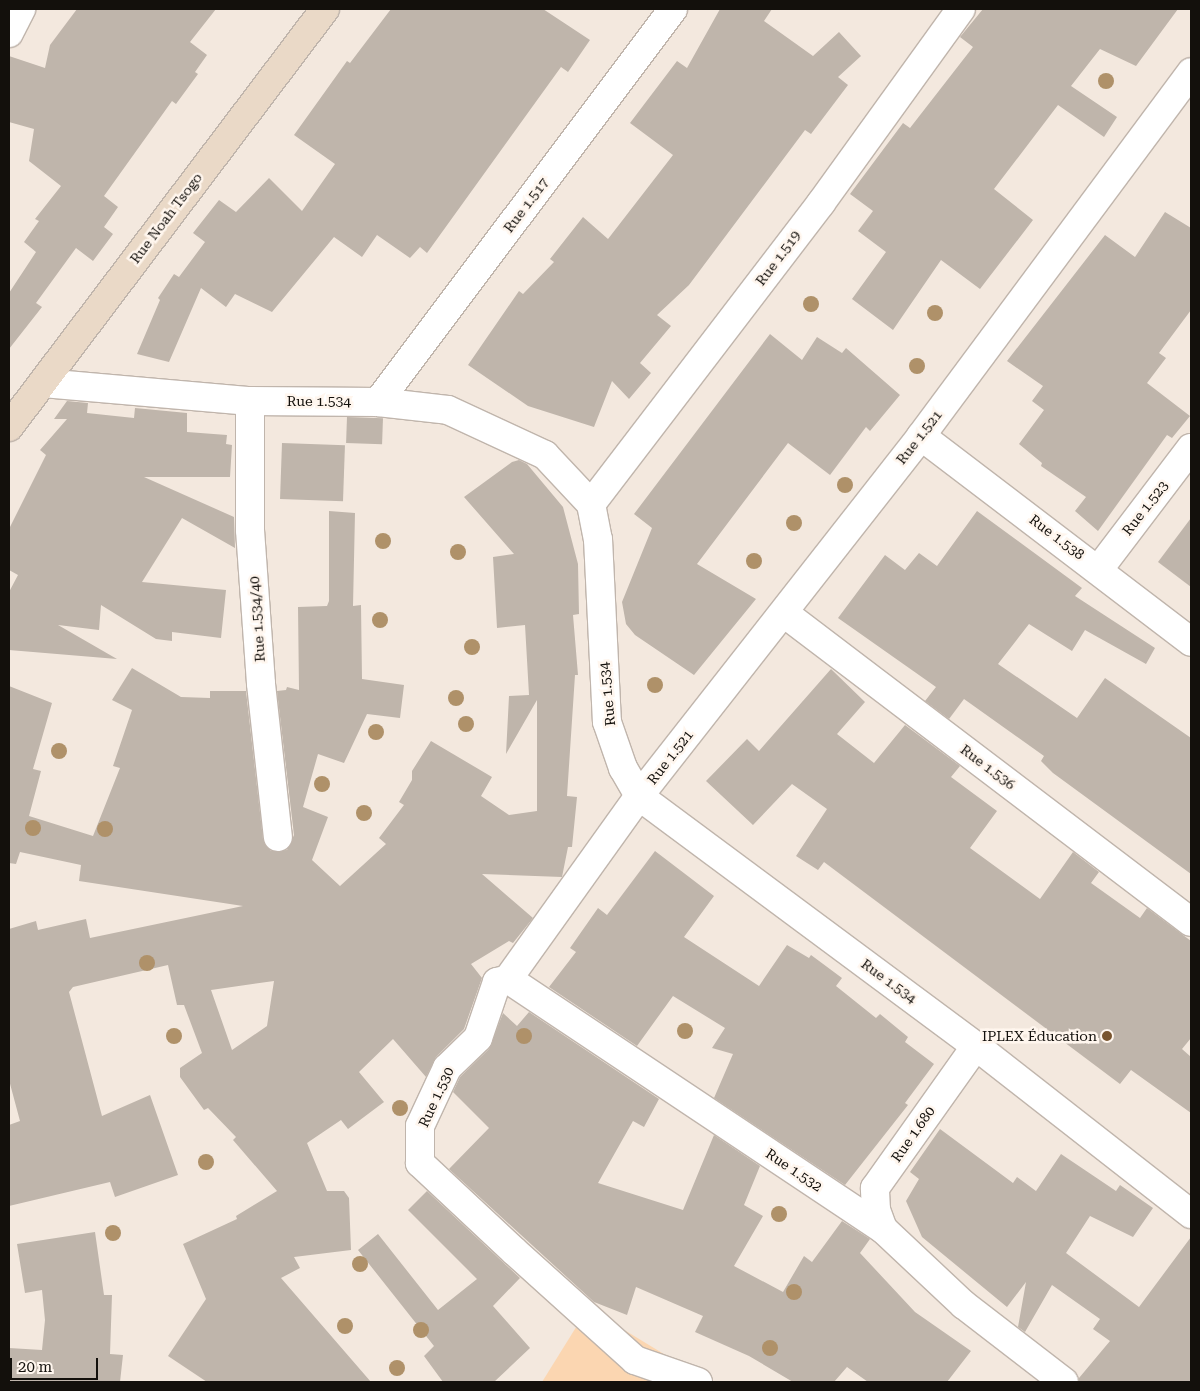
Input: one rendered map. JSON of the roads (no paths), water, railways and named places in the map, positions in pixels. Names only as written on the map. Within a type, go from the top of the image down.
[{"type":"main road","name":"Rue Noah Tsogo","points":[[9,427],[325,9]]},
{"type":"street","points":[[9,33],[22,9]]},
{"type":"street","name":"Rue 1.517","points":[[378,402],[673,9]]},
{"type":"street","name":"Rue 1.519","points":[[591,504],[821,203],[960,9]]},
{"type":"street","name":"Rue 1.521","points":[[639,796],[921,436],[1191,72]]},
{"type":"street","name":"Rue 1.534","points":[[43,383],[250,401],[378,402],[448,410],[545,456],[591,504],[598,539],[607,722],[623,768],[639,796],[976,1046],[1191,1214]]},
{"type":"street","name":"Rue 1.534/40","points":[[250,401],[250,530],[261,684],[278,837]]},
{"type":"street","name":"Rue 1.538","points":[[921,436],[1099,568],[1191,642]]},
{"type":"street","name":"Rue 1.523","points":[[1099,568],[1191,448]]},
{"type":"street","name":"Rue 1.536","points":[[784,613],[1191,922]]},
{"type":"street","name":"Rue 1.530","points":[[639,796],[508,979],[497,982],[478,1038],[447,1068],[420,1126],[420,1164],[635,1360],[698,1382]]},
{"type":"street","name":"Rue 1.532","points":[[508,979],[883,1230],[964,1305],[1064,1382]]},
{"type":"street","name":"Rue 1.680","points":[[883,1230],[876,1210],[875,1188],[976,1046]]},
{"type":"place","name":"IPLEX Éducation","points":[[1107,1036]]}]
